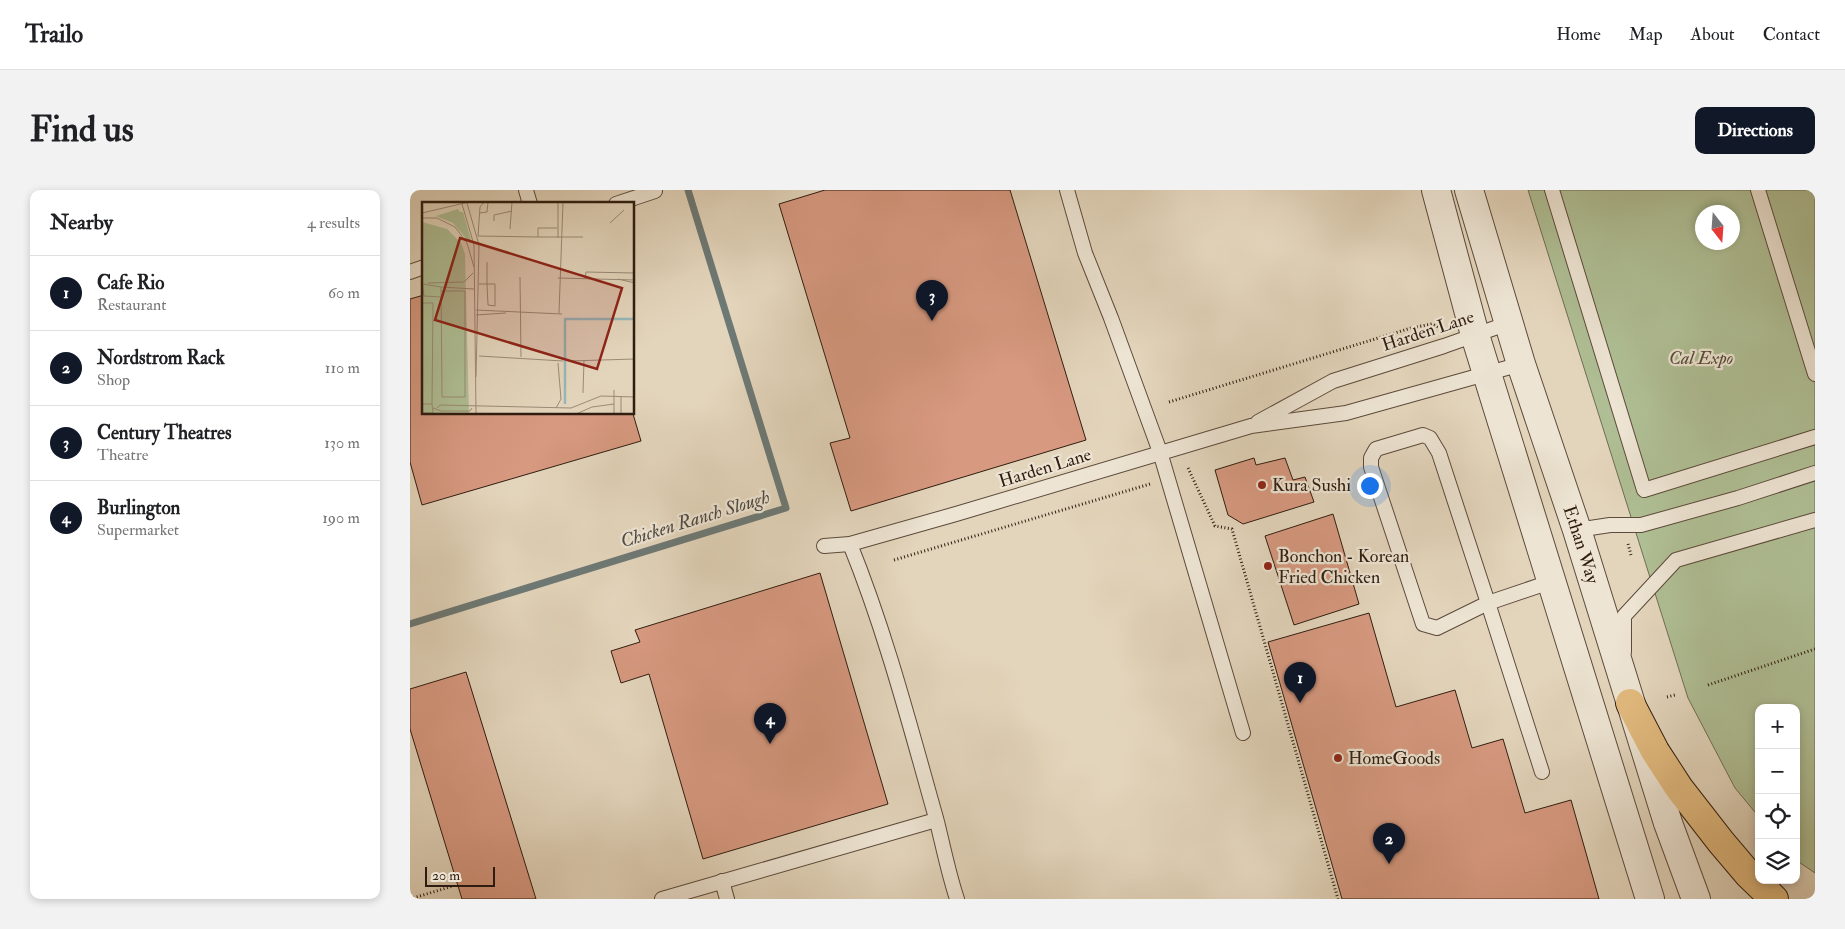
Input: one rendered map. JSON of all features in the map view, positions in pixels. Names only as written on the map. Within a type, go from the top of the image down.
[{"type":"main road","points":[[1627,693],[1655,751],[1679,788],[1749,875],[1774,899]]},
{"type":"street","name":"Ethan Way","points":[[1436,190],[1476,335],[1650,899]]},
{"type":"street","name":"Ethan Way","points":[[1470,190],[1521,364],[1577,530],[1668,823],[1696,899]]},
{"type":"lane","points":[[1067,190],[1085,253],[1160,452],[1243,733]]},
{"type":"lane","points":[[1552,190],[1644,490],[1815,438]]},
{"type":"lane","points":[[1758,190],[1815,374]]},
{"type":"lane","points":[[622,202],[655,191]]},
{"type":"lane","points":[[410,272],[422,268]]},
{"type":"lane","name":"Harden Lane","points":[[1251,426],[1333,381],[1509,323]]},
{"type":"lane","name":"Harden Lane","points":[[824,546],[850,544],[1251,426],[1346,413],[1521,364]]},
{"type":"lane","points":[[1542,772],[1488,603],[1439,453],[1430,438],[1423,435],[1376,449],[1371,458],[1371,467],[1423,624],[1437,628],[1488,603],[1553,581]]},
{"type":"lane","points":[[1577,530],[1610,525],[1641,525],[1738,498],[1815,473]]},
{"type":"lane","points":[[1627,693],[1624,616],[1676,560],[1815,520]]},
{"type":"lane","points":[[850,544],[871,595],[957,899]]},
{"type":"lane","points":[[662,899],[936,820]]},
{"type":"lane","points":[[722,881],[727,899]]},
{"type":"path","points":[[1169,402],[1411,328],[1432,324],[1443,330]]},
{"type":"path","points":[[1188,468],[1215,526],[1232,529],[1338,899]]},
{"type":"path","points":[[894,560],[1143,486]]},
{"type":"path","points":[[1625,538],[1631,555]]},
{"type":"path","points":[[1708,685],[1815,649]]},
{"type":"path","points":[[1667,698],[1675,695]]},
{"type":"path","points":[[410,899],[453,886]]},
{"type":"green space","name":"Cal Expo","points":[[1528,190],[1815,190],[1815,873],[1800,863],[1800,704],[1755,704],[1755,812],[1735,788],[1688,698]]},
{"type":"building","points":[[825,190],[1010,190],[1086,440],[851,511],[830,443],[850,438],[779,204]]},
{"type":"building","points":[[422,296],[422,415],[633,415],[641,441],[422,505],[410,462],[410,299]]},
{"type":"building","points":[[1254,458],[1256,465],[1285,458],[1293,480],[1305,477],[1314,502],[1243,524],[1228,515],[1215,470]]},
{"type":"building","points":[[1333,514],[1359,604],[1294,625],[1265,536]]},
{"type":"building","points":[[820,573],[888,804],[703,859],[649,674],[621,683],[611,651],[640,642],[635,630]]},
{"type":"building","points":[[1369,613],[1396,707],[1455,690],[1472,748],[1503,739],[1525,813],[1571,800],[1599,899],[1342,899],[1268,642]]},
{"type":"building","points":[[466,672],[536,899],[462,899],[410,729],[410,689]]},
{"type":"waterway","name":"Chicken Ranch Slough","points":[[410,624],[786,508],[688,190]]},
{"type":"place","name":"Century Theatres","points":[[932,321]]},
{"type":"place","name":"Kura Sushi","points":[[1262,485]]},
{"type":"place","name":"Bonchon - Korean Fried Chicken","points":[[1268,566]]},
{"type":"place","name":"Cafe Rio","points":[[1300,703]]},
{"type":"place","name":"Burlington","points":[[770,744]]},
{"type":"place","name":"HomeGoods","points":[[1338,758]]},
{"type":"place","name":"Nordstrom Rack","points":[[1389,864]]}]
